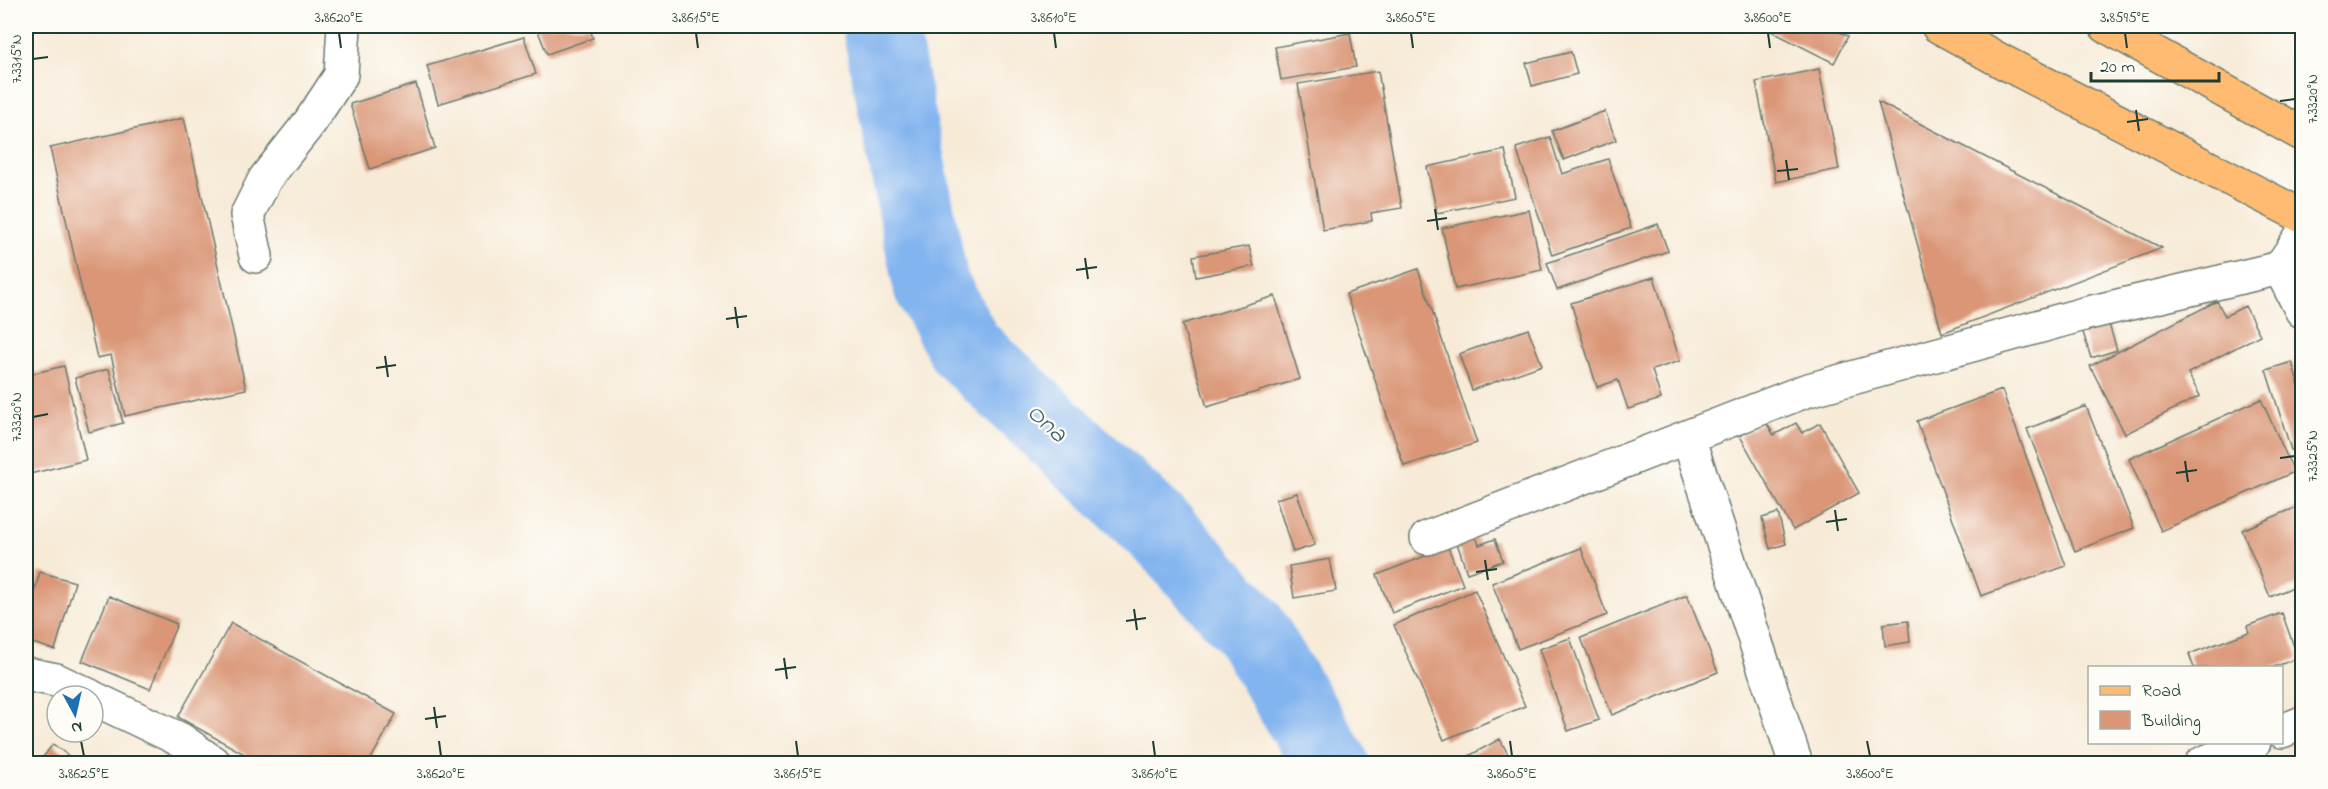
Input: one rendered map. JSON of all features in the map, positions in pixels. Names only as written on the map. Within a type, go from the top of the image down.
[{"type":"main road","points":[[1938,26],[2003,62],[2302,216]]},
{"type":"main road","points":[[2106,26],[2302,134]]},
{"type":"street","points":[[255,256],[247,215],[265,179],[310,122],[341,75],[344,26]]},
{"type":"street","points":[[1427,538],[1805,391],[2084,314],[2280,268],[2302,235]]},
{"type":"street","points":[[2280,268],[2302,311]]},
{"type":"street","points":[[1688,436],[1796,764]]},
{"type":"street","points":[[26,674],[64,684]]},
{"type":"street","points":[[105,704],[181,740],[215,764]]},
{"type":"street","points":[[2283,731],[2302,723]]},
{"type":"street","points":[[2201,764],[2249,744]]},
{"type":"building","points":[[536,26],[589,26],[593,38],[547,54]]},
{"type":"building","points":[[1761,26],[1828,26],[1848,36],[1834,63]]},
{"type":"building","points":[[1350,33],[1356,67],[1281,80],[1275,47]]},
{"type":"building","points":[[524,37],[536,74],[438,104],[427,66]]},
{"type":"building","points":[[1571,52],[1577,74],[1532,86],[1526,63]]},
{"type":"building","points":[[1819,69],[1839,169],[1776,182],[1756,82]]},
{"type":"building","points":[[1378,71],[1402,208],[1371,213],[1372,221],[1323,230],[1298,84]]},
{"type":"building","points":[[416,84],[435,148],[370,169],[350,104]]},
{"type":"building","points":[[1878,102],[2162,248],[1942,333]]},
{"type":"building","points":[[1605,111],[1616,140],[1564,160],[1552,131]]},
{"type":"building","points":[[184,118],[246,389],[125,416],[111,355],[97,358],[50,148]]},
{"type":"building","points":[[1550,137],[1562,174],[1608,159],[1631,228],[1552,255],[1516,148]]},
{"type":"building","points":[[1505,150],[1515,197],[1437,213],[1427,167]]},
{"type":"building","points":[[1529,210],[1542,270],[1455,289],[1442,228]]},
{"type":"building","points":[[1658,224],[1668,251],[1557,290],[1547,263]]},
{"type":"building","points":[[1249,246],[1254,266],[1196,277],[1193,256]]},
{"type":"building","points":[[1418,269],[1477,443],[1404,466],[1346,294]]},
{"type":"building","points":[[1654,277],[1680,361],[1652,370],[1661,399],[1628,409],[1618,380],[1597,387],[1571,303]]},
{"type":"building","points":[[1275,296],[1300,379],[1207,407],[1182,324]]},
{"type":"building","points":[[2217,301],[2225,316],[2245,306],[2260,335],[2188,373],[2200,396],[2125,434],[2090,366]]},
{"type":"building","points":[[2108,321],[2117,350],[2091,358],[2082,329]]},
{"type":"building","points":[[1528,329],[1542,365],[1472,390],[1459,354]]},
{"type":"building","points":[[2292,362],[2302,396],[2302,447],[2291,450],[2266,370]]},
{"type":"building","points":[[64,366],[86,460],[26,475],[26,375]]},
{"type":"building","points":[[109,369],[123,423],[89,432],[75,378]]},
{"type":"building","points":[[2002,390],[2066,566],[1981,596],[1917,421]]},
{"type":"building","points":[[2261,399],[2294,472],[2161,531],[2129,459]]},
{"type":"building","points":[[2086,406],[2134,528],[2075,551],[2027,429]]},
{"type":"building","points":[[1765,421],[1774,435],[1796,423],[1802,433],[1820,423],[1859,493],[1793,530],[1740,436]]},
{"type":"building","points":[[1297,493],[1315,545],[1293,552],[1276,499]]},
{"type":"building","points":[[2302,505],[2302,583],[2270,597],[2242,530]]},
{"type":"building","points":[[1778,513],[1786,544],[1770,549],[1762,518]]},
{"type":"building","points":[[1475,534],[1479,545],[1495,539],[1503,561],[1467,573],[1456,540]]},
{"type":"building","points":[[1448,547],[1463,585],[1392,613],[1377,575]]},
{"type":"building","points":[[1581,548],[1607,615],[1518,649],[1492,583]]},
{"type":"building","points":[[1330,559],[1336,591],[1294,598],[1289,566]]},
{"type":"building","points":[[40,572],[75,582],[55,650],[26,641],[26,619]]},
{"type":"building","points":[[1475,590],[1525,706],[1444,740],[1394,625]]},
{"type":"building","points":[[1687,595],[1718,672],[1612,715],[1581,638]]},
{"type":"building","points":[[109,596],[177,624],[150,689],[82,661]]},
{"type":"building","points":[[2282,613],[2298,658],[2276,666],[2193,666],[2189,654],[2249,632],[2247,626]]},
{"type":"building","points":[[1908,621],[1910,642],[1885,646],[1883,624]]},
{"type":"building","points":[[231,623],[396,714],[368,764],[262,764],[178,717]]},
{"type":"building","points":[[1570,638],[1599,720],[1568,731],[1539,649]]},
{"type":"building","points":[[1500,739],[1513,764],[1454,764]]},
{"type":"building","points":[[53,744],[79,764],[38,764]]},
{"type":"building","points":[[1446,757],[1450,764],[1435,764]]},
{"type":"waterway","name":"Ona","points":[[880,26],[931,285],[965,348],[1162,532],[1248,626],[1331,764]]}]
